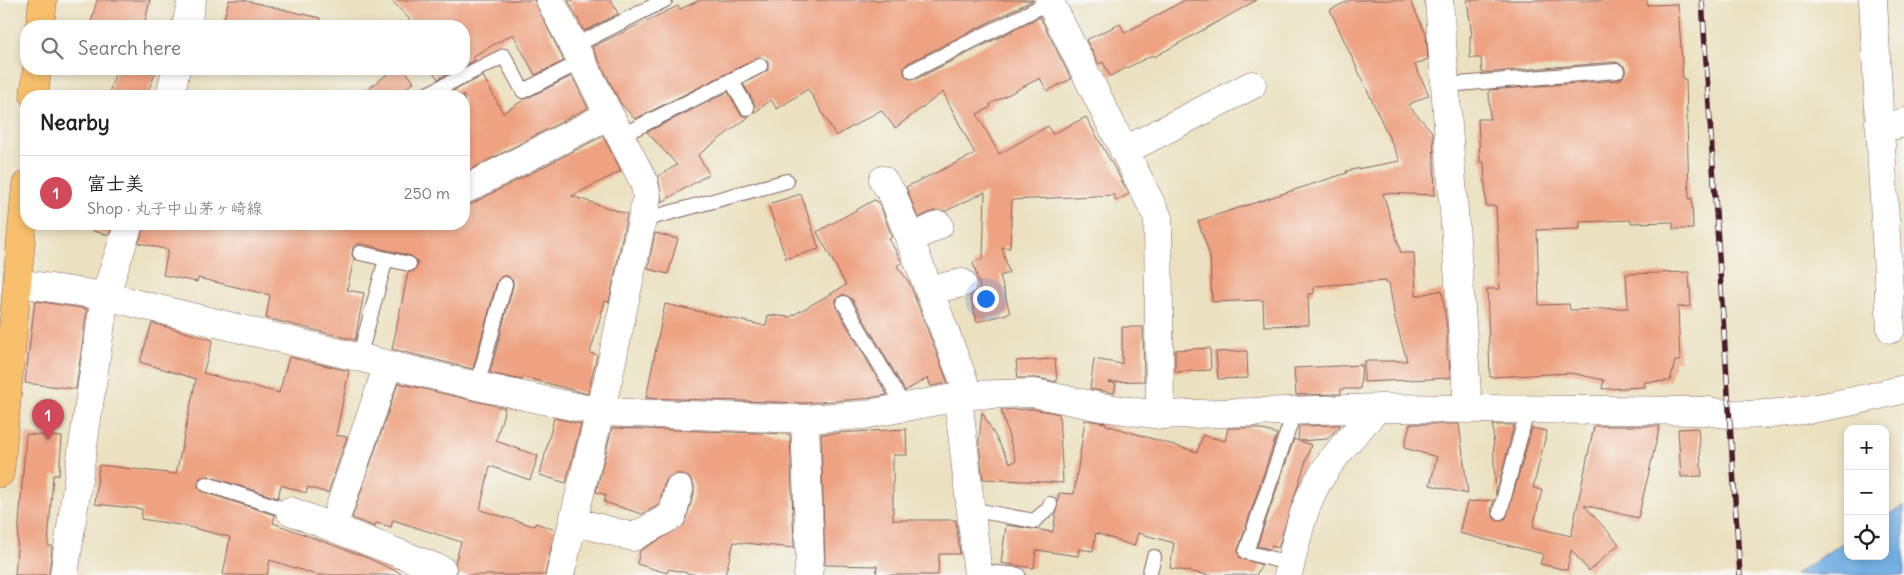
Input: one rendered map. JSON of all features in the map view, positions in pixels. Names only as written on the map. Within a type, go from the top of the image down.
[{"type":"main road","points":[[41,20],[43,0]]},
{"type":"main road","points":[[34,90],[36,75]]},
{"type":"main road","points":[[0,473],[4,379],[18,283],[22,230]]},
{"type":"street","points":[[187,20],[192,0]]},
{"type":"street","points":[[550,0],[644,182],[647,197],[600,412],[560,575]]},
{"type":"street","points":[[1439,0],[1468,408]]},
{"type":"street","points":[[1873,0],[1891,122],[1891,329]]},
{"type":"street","points":[[1050,1],[1158,218],[1160,415]]},
{"type":"street","points":[[171,90],[175,75]]},
{"type":"street","points":[[1124,151],[1252,85]]},
{"type":"street","points":[[470,187],[614,125]]},
{"type":"street","points":[[883,180],[893,195],[929,290],[963,396],[970,510],[978,573]]},
{"type":"street","points":[[910,239],[939,225]]},
{"type":"street","points":[[64,575],[105,296],[127,230]]},
{"type":"street","points":[[18,283],[105,296],[477,386],[600,412],[806,419],[863,415],[963,396],[1034,393],[1100,407],[1160,415],[1378,408],[1528,408],[1708,412],[1730,416],[1854,402],[1904,389]]},
{"type":"street","points":[[929,290],[962,283]]},
{"type":"street","points":[[333,527],[388,364]]},
{"type":"street","points":[[1289,569],[1307,506],[1316,484],[1337,454],[1378,408]]},
{"type":"street","points":[[806,419],[810,558],[808,575]]},
{"type":"street","points":[[574,521],[633,537],[672,516],[679,489]]},
{"type":"street","points":[[290,511],[442,570]]},
{"type":"lane","points":[[470,73],[504,56],[523,91],[665,0]]},
{"type":"lane","points":[[912,70],[1050,1]]},
{"type":"lane","points":[[614,125],[731,80],[760,66]]},
{"type":"lane","points":[[1445,85],[1617,71]]},
{"type":"lane","points":[[435,90],[466,75]]},
{"type":"lane","points":[[731,80],[747,108]]},
{"type":"lane","points":[[643,220],[787,180]]},
{"type":"lane","points":[[360,253],[410,264]]},
{"type":"lane","points":[[360,358],[386,259]]},
{"type":"lane","points":[[477,386],[505,284]]},
{"type":"lane","points":[[844,303],[905,408]]},
{"type":"lane","points":[[1500,512],[1528,408]]},
{"type":"lane","points":[[1289,569],[1246,552],[1295,410]]},
{"type":"lane","points":[[206,484],[290,511]]},
{"type":"lane","points":[[970,510],[1034,521],[1049,508],[1050,504]]},
{"type":"lane","points":[[1149,575],[1154,557]]},
{"type":"lane","points":[[978,573],[1018,575]]},
{"type":"water","points":[[1904,506],[1904,575],[1794,575],[1844,542],[1844,560],[1889,560],[1889,514]]},
{"type":"building","points":[[97,0],[150,0],[145,20],[92,20]]},
{"type":"building","points":[[229,0],[243,0],[320,18],[320,20],[224,20]]},
{"type":"building","points":[[391,0],[534,0],[564,61],[535,75],[513,34],[473,56],[475,60],[470,63],[470,20],[410,20]]},
{"type":"building","points":[[568,0],[611,0],[618,14],[584,31]]},
{"type":"building","points":[[700,0],[1033,0],[908,63],[904,67],[904,74],[908,79],[916,79],[1040,17],[1071,79],[1047,91],[1040,78],[990,104],[991,107],[977,114],[999,154],[1048,126],[1052,134],[1086,117],[1129,194],[1116,201],[1114,195],[1012,200],[1010,248],[1002,247],[1009,273],[1000,276],[1010,313],[977,322],[970,296],[980,288],[973,262],[983,259],[985,192],[946,211],[933,211],[918,218],[906,187],[975,154],[943,92],[895,128],[881,110],[836,136],[808,89],[777,109],[771,100],[754,113],[755,104],[743,84],[768,70],[768,62],[760,57],[635,119],[621,104],[592,47],[678,6],[680,9]]},
{"type":"building","points":[[1185,0],[1257,0],[1154,57],[1153,55],[1110,76],[1103,62],[1099,64],[1086,40],[1120,24],[1125,33]]},
{"type":"building","points":[[1350,0],[1410,0],[1426,34],[1428,59],[1415,65],[1429,95],[1408,105],[1433,133],[1435,195],[1383,193],[1401,253],[1414,253],[1416,296],[1442,290],[1450,378],[1364,382],[1364,361],[1407,361],[1395,319],[1389,283],[1386,283],[1386,281],[1314,286],[1314,294],[1308,294],[1309,325],[1264,326],[1263,300],[1212,302],[1210,256],[1198,221],[1347,173],[1346,171],[1400,161],[1330,10]]},
{"type":"building","points":[[1467,0],[1647,0],[1647,5],[1678,4],[1683,79],[1686,79],[1689,199],[1692,198],[1693,229],[1673,229],[1673,222],[1631,223],[1631,220],[1580,222],[1580,229],[1537,230],[1539,305],[1569,304],[1570,310],[1628,308],[1626,274],[1689,272],[1691,306],[1678,307],[1680,361],[1675,361],[1670,381],[1644,382],[1645,387],[1602,389],[1604,380],[1571,373],[1490,377],[1487,289],[1500,289],[1496,206],[1486,206],[1484,162],[1480,162],[1478,119],[1490,119],[1489,90],[1618,80],[1622,78],[1626,71],[1624,66],[1616,62],[1482,73],[1481,58],[1470,58],[1470,36],[1472,36]]},
{"type":"building","points":[[115,75],[155,75],[148,90],[110,90]]},
{"type":"building","points":[[386,75],[409,75],[414,82],[404,90],[367,90]]},
{"type":"building","points":[[435,75],[446,75],[438,79]]},
{"type":"building","points":[[483,76],[503,113],[525,99],[572,76],[588,108],[470,170],[470,90],[455,90]]},
{"type":"building","points":[[728,92],[740,113],[743,116],[750,116],[698,155],[709,174],[662,202],[658,176],[677,165],[647,132]]},
{"type":"building","points":[[603,136],[621,171],[572,196],[627,214],[609,302],[605,301],[590,353],[597,355],[588,394],[523,377],[522,380],[490,373],[513,286],[513,281],[508,276],[502,276],[497,282],[473,369],[392,349],[408,273],[415,270],[418,265],[417,261],[411,256],[362,244],[357,244],[353,247],[352,255],[354,259],[347,290],[364,293],[355,340],[266,318],[270,295],[198,278],[197,282],[163,275],[168,250],[139,243],[142,230],[470,230],[471,204]]},
{"type":"building","points":[[801,194],[819,249],[786,259],[768,204]]},
{"type":"building","points":[[874,200],[879,202],[892,237],[889,239],[902,262],[897,266],[909,282],[948,383],[931,386],[928,378],[905,391],[852,299],[843,294],[836,299],[836,307],[887,395],[805,403],[646,398],[665,304],[766,326],[768,315],[790,317],[846,285],[817,232]]},
{"type":"building","points":[[93,230],[111,230],[109,235]]},
{"type":"building","points":[[655,233],[678,239],[668,274],[648,269]]},
{"type":"building","points":[[35,301],[87,309],[76,389],[25,383]]},
{"type":"building","points":[[152,323],[213,340],[203,373],[279,393],[289,357],[349,371],[336,435],[347,437],[328,493],[308,487],[306,493],[281,485],[278,498],[208,476],[200,478],[198,486],[203,492],[275,515],[273,523],[365,557],[405,575],[317,575],[270,560],[267,575],[223,575],[230,537],[180,525],[141,519],[142,509],[95,504],[99,465],[176,474],[196,379],[140,362]]},
{"type":"building","points":[[1122,327],[1143,327],[1144,381],[1109,382],[1116,384],[1114,393],[1090,389],[1094,359],[1122,364]]},
{"type":"building","points":[[1210,348],[1211,370],[1175,372],[1175,350]]},
{"type":"building","points":[[1247,351],[1248,378],[1218,379],[1216,352]]},
{"type":"building","points":[[1055,359],[1057,382],[1037,378],[1018,378],[1016,361]]},
{"type":"building","points":[[1362,365],[1360,389],[1341,389],[1341,394],[1296,395],[1294,368]]},
{"type":"building","points":[[398,383],[505,408],[496,441],[538,456],[530,480],[490,466],[480,510],[534,526],[536,523],[555,530],[545,575],[457,575],[455,563],[461,542],[393,520],[391,527],[376,523],[375,527],[352,518]]},
{"type":"building","points":[[1033,409],[1059,414],[1063,483],[983,479],[979,442],[982,412],[1010,463],[1016,461],[1001,410]]},
{"type":"building","points":[[554,418],[581,424],[566,483],[540,475]]},
{"type":"building","points":[[1085,420],[1106,423],[1106,425],[1197,452],[1203,435],[1225,441],[1228,428],[1256,428],[1277,434],[1238,550],[1240,558],[1262,565],[1256,575],[1208,575],[1170,568],[1174,543],[1138,533],[1134,546],[1096,533],[1093,551],[1079,549],[1078,556],[1036,550],[1034,568],[1001,563],[1006,525],[1053,532],[1059,493],[1074,494]]},
{"type":"building","points":[[1410,424],[1459,424],[1468,494],[1430,485],[1437,457],[1404,448]]},
{"type":"building","points":[[1341,425],[1327,439],[1299,441],[1311,445],[1278,548],[1272,546],[1270,549],[1257,546],[1294,439],[1298,441],[1299,426]]},
{"type":"building","points":[[1493,425],[1514,425],[1496,495],[1494,463]]},
{"type":"building","points":[[1594,426],[1660,426],[1638,518],[1584,505],[1619,544],[1589,571],[1571,550],[1567,570],[1540,564],[1543,554],[1459,533],[1467,502],[1494,500],[1491,510],[1494,518],[1498,521],[1506,518],[1532,428],[1547,431],[1533,488],[1542,490],[1533,527],[1571,536]]},
{"type":"building","points":[[612,428],[790,434],[794,548],[734,542],[725,575],[697,575],[669,569],[667,573],[637,564],[640,551],[684,525],[694,493],[694,485],[690,478],[682,474],[674,474],[668,478],[664,485],[659,505],[642,514],[604,502],[606,495],[596,492]]},
{"type":"building","points":[[1698,428],[1702,476],[1681,477],[1678,429]]},
{"type":"building","points":[[906,429],[907,455],[893,455],[893,520],[956,520],[960,554],[939,554],[938,575],[876,575],[877,566],[825,565],[821,434]]},
{"type":"building","points":[[26,434],[62,437],[59,475],[53,475],[48,546],[52,546],[49,575],[15,575]]},
{"type":"railway","points":[[1702,0],[1740,575]]},
{"type":"place","name":"富士美","points":[[48,440]]}]
